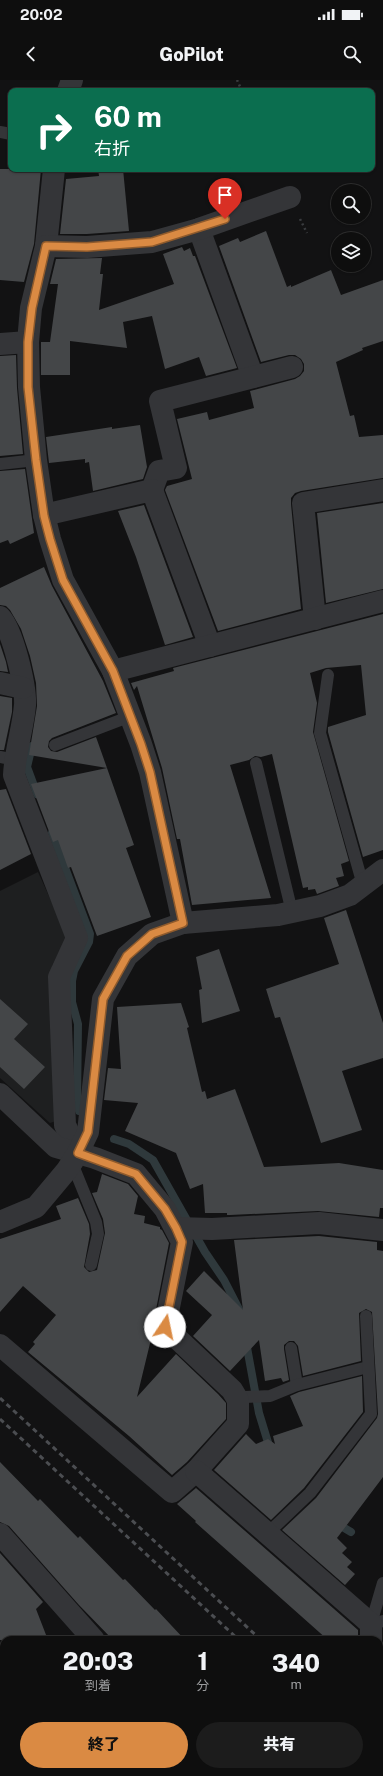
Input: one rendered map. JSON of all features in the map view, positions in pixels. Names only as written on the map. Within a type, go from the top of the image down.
[{"type":"street","points":[[54,172],[46,246],[32,308],[28,342],[28,387],[44,516],[63,580],[113,671],[132,716],[150,772],[183,923]]},
{"type":"street","points":[[46,246],[87,247],[152,242],[199,229],[290,196]]},
{"type":"street","points":[[199,229],[253,377]]},
{"type":"street","points":[[0,344],[28,342]]},
{"type":"street","points":[[210,646],[152,490],[159,471],[176,468],[160,401],[292,367]]},
{"type":"street","points":[[44,516],[152,490]]},
{"type":"street","points":[[315,618],[303,503],[383,490]]},
{"type":"street","points":[[113,671],[383,601]]},
{"type":"street","points":[[0,617],[5,622],[17,656],[25,705],[7,759],[77,938],[59,977],[65,1125],[75,1158]]},
{"type":"street","points":[[0,683],[23,688]]},
{"type":"street","points":[[0,1222],[36,1207],[75,1158],[88,1132],[103,999],[127,956],[152,934],[183,923],[278,915],[320,906],[350,895],[383,870]]},
{"type":"street","points":[[0,1094],[56,1147],[75,1158],[136,1174],[165,1209],[178,1228],[182,1242],[165,1327],[241,1398],[238,1424],[196,1471],[172,1492],[0,1344]]},
{"type":"street","points":[[178,1228],[212,1229],[319,1223],[383,1230]]},
{"type":"street","points":[[196,1471],[375,1629]]},
{"type":"street","points":[[0,1534],[90,1636]]},
{"type":"lane","points":[[0,464],[36,460]]},
{"type":"lane","points":[[328,675],[320,733],[363,885]]},
{"type":"lane","points":[[55,745],[132,716]]},
{"type":"lane","points":[[256,763],[292,912]]},
{"type":"lane","points":[[75,1158],[96,1222],[98,1234],[91,1265]]},
{"type":"lane","points":[[267,1534],[310,1493],[371,1414],[366,1316]]},
{"type":"lane","points":[[291,1348],[297,1386]]},
{"type":"lane","points":[[241,1398],[270,1396],[297,1386],[368,1367]]},
{"type":"lane","points":[[375,1629],[383,1583]]},
{"type":"shaded area","points":[[38,872],[67,936],[52,966],[56,1121],[50,1123],[0,1078],[0,891]]},
{"type":"building","points":[[0,169],[8,169],[8,172],[41,172],[34,244],[24,282],[0,280]]},
{"type":"building","points":[[98,172],[123,172],[129,231],[60,234],[66,179],[99,176]]},
{"type":"building","points":[[266,231],[287,287],[291,285],[291,287],[331,270],[341,295],[383,280],[383,341],[362,348],[363,350],[336,362],[350,416],[354,415],[359,437],[383,435],[383,478],[295,493],[291,498],[291,504],[301,609],[218,631],[165,490],[167,486],[192,479],[177,419],[207,412],[209,420],[254,408],[250,391],[295,379],[304,371],[304,364],[301,359],[295,355],[289,355],[261,362],[219,246],[238,238],[240,242]]},
{"type":"building","points":[[182,247],[184,251],[190,248],[193,256],[195,256],[237,368],[206,376],[199,357],[165,369],[152,316],[123,322],[127,348],[70,341],[70,375],[41,375],[41,342],[50,342],[58,284],[50,284],[56,259],[102,258],[100,274],[103,274],[99,310],[174,284],[163,254]]},
{"type":"building","points":[[16,355],[17,388],[23,454],[0,456],[0,356]]},
{"type":"building","points":[[140,425],[147,467],[143,479],[93,491],[89,462],[85,463],[85,459],[49,463],[46,437],[112,427],[112,429]]},
{"type":"building","points":[[25,469],[34,533],[10,544],[8,540],[0,543],[0,471]]},
{"type":"building","points":[[383,503],[383,589],[326,603],[317,513]]},
{"type":"building","points":[[144,505],[193,637],[165,645],[136,557],[118,511]]},
{"type":"building","points":[[44,567],[52,586],[103,681],[116,713],[52,738],[49,741],[48,747],[51,751],[57,752],[96,737],[107,768],[29,755],[37,706],[36,683],[30,656],[21,629],[10,610],[6,606],[0,605],[0,588]]},
{"type":"building","points":[[383,614],[383,850],[363,857],[328,732],[328,727],[366,715],[361,665],[326,668],[310,673],[317,703],[313,732],[349,861],[341,864],[344,876],[336,878],[339,886],[317,894],[315,889],[308,890],[308,887],[303,888],[272,754],[261,757],[255,756],[249,760],[230,765],[271,898],[192,905],[180,839],[177,839],[162,768],[137,686],[134,690],[131,683],[174,671],[173,668]]},
{"type":"building","points":[[0,644],[6,662],[8,672],[0,671]]},
{"type":"building","points":[[0,696],[12,698],[12,712],[4,750],[0,750]]},
{"type":"building","points":[[107,768],[134,845],[126,848],[151,917],[97,936],[71,867],[68,868],[58,840],[53,842],[31,784]]},
{"type":"building","points":[[6,789],[31,854],[0,870],[0,790]]},
{"type":"building","points":[[346,910],[383,1023],[383,1058],[342,1071],[362,1130],[321,1143],[280,1017],[275,1018],[266,989],[339,964],[324,918]]},
{"type":"building","points":[[219,949],[240,1011],[202,1023],[199,990],[202,989],[196,957]]},
{"type":"building","points":[[0,999],[28,1024],[14,1039],[45,1067],[24,1089],[0,1067]]},
{"type":"building","points":[[181,1003],[189,1027],[187,1028],[202,1092],[205,1091],[207,1099],[235,1089],[264,1167],[339,1163],[383,1170],[383,1208],[380,1208],[379,1217],[318,1211],[230,1215],[227,1215],[227,1213],[205,1213],[203,1184],[190,1189],[176,1153],[125,1131],[138,1103],[104,1100],[108,1068],[121,1069],[117,1007]]},
{"type":"building","points":[[102,1174],[128,1184],[138,1196],[134,1214],[145,1216],[144,1223],[160,1227],[169,1243],[153,1331],[137,1397],[176,1354],[226,1403],[226,1419],[187,1462],[172,1475],[129,1436],[28,1352],[35,1344],[33,1342],[56,1315],[23,1286],[0,1312],[0,1239],[61,1219],[56,1206],[78,1198],[89,1224],[90,1234],[84,1267],[89,1272],[97,1270],[105,1233],[103,1219],[92,1193],[97,1192]]},
{"type":"building","points":[[319,1236],[377,1242],[377,1250],[383,1251],[383,1477],[337,1538],[347,1548],[342,1553],[352,1562],[347,1567],[355,1574],[345,1585],[282,1530],[316,1498],[377,1418],[372,1312],[366,1309],[359,1313],[361,1361],[303,1376],[298,1346],[294,1341],[289,1341],[284,1345],[284,1349],[289,1380],[283,1382],[281,1378],[265,1381],[259,1340],[230,1371],[193,1336],[212,1315],[186,1291],[204,1271],[243,1310],[234,1240]]},
{"type":"building","points":[[362,1376],[363,1412],[304,1488],[271,1520],[214,1470],[246,1434],[256,1444],[268,1439],[275,1444],[273,1436],[303,1426],[290,1396],[299,1392]]},
{"type":"building","points":[[0,1462],[38,1501],[40,1499],[78,1538],[80,1536],[123,1580],[125,1579],[181,1636],[109,1636],[79,1605],[9,1526],[0,1522]]},
{"type":"building","points":[[196,1488],[358,1630],[358,1636],[323,1636],[195,1522],[196,1521],[177,1504]]},
{"type":"building","points":[[0,1553],[43,1602],[36,1609],[46,1636],[0,1636]]},
{"type":"waterway","points":[[32,746],[27,767],[37,794]]},
{"type":"waterway","points":[[52,833],[90,934],[89,942],[74,971],[72,981],[72,1002],[78,1024],[77,1104],[79,1111]]},
{"type":"waterway","points":[[114,1139],[129,1144],[153,1160],[205,1252],[224,1280],[241,1313]]},
{"type":"waterway","points":[[246,1342],[259,1413],[270,1449]]},
{"type":"waterway","points":[[336,1523],[351,1532]]},
{"type":"railway","points":[[0,1398],[257,1636]]},
{"type":"railway","points":[[0,1419],[235,1636]]},
{"type":"route","points":[[165,1327],[182,1242],[176,1228],[165,1209],[136,1174],[78,1153],[88,1132],[103,999],[127,956],[152,934],[183,923],[150,772],[132,716],[113,671],[63,580],[50,539],[44,516],[36,460],[28,387],[28,342],[32,308],[46,246],[87,247],[152,242],[199,229],[225,219]]}]
